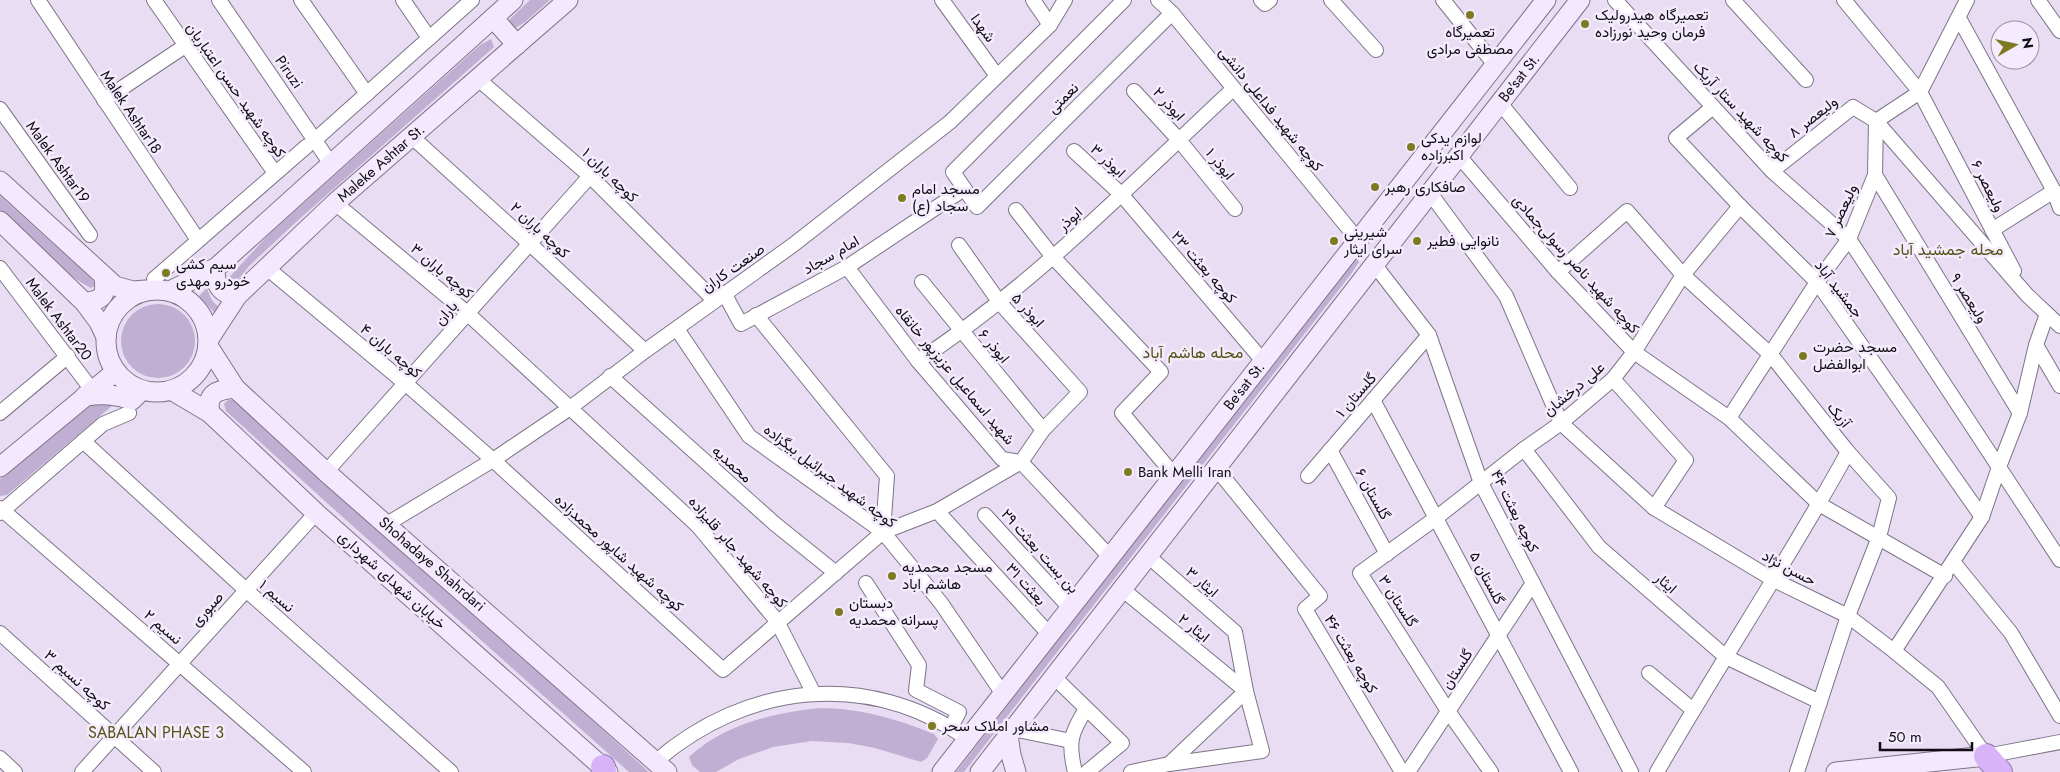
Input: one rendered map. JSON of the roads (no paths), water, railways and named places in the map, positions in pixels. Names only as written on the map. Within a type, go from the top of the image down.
[{"type":"main road","points":[[0,181],[115,286],[133,291],[159,287],[186,299],[199,311],[206,326],[208,343],[206,358],[199,372],[187,384],[173,391],[157,393],[141,391],[127,383],[115,372],[107,355],[106,337],[110,320],[120,305],[135,295],[159,287],[215,269],[513,0]]},
{"type":"main road","name":"Maleke Ashtar St.","points":[[208,343],[237,296],[335,203],[568,0]]},
{"type":"main road","name":"Be'sat St.","points":[[942,772],[1546,0]]},
{"type":"main road","name":"Be'sat St.","points":[[980,772],[1500,103],[1571,3]]},
{"type":"main road","points":[[493,18],[517,45]]},
{"type":"main road","points":[[0,221],[84,303],[99,322],[106,337]]},
{"type":"main road","points":[[1358,240],[1374,264]]},
{"type":"main road","points":[[215,269],[216,282],[220,289],[225,294],[237,296]]},
{"type":"main road","points":[[84,303],[97,300],[103,296],[105,289],[104,277]]},
{"type":"main road","name":"Shohadaye Shahrdari","points":[[208,343],[235,388],[326,472],[661,767]]},
{"type":"main road","points":[[0,467],[115,372]]},
{"type":"main road","points":[[210,413],[208,400],[212,395],[224,389],[235,388]]},
{"type":"main road","points":[[88,393],[105,394],[132,400],[141,391]]},
{"type":"main road","name":"خیابان شهدای شهرداری","points":[[173,391],[210,413],[316,512],[605,770]]},
{"type":"main road","points":[[1011,732],[1011,755],[1016,772]]},
{"type":"main road","points":[[1836,772],[1993,764]]},
{"type":"street","name":"Malek Ashtar18","points":[[38,0],[198,240]]},
{"type":"street","name":"کوچه شهید حسن اعتباریان","points":[[154,0],[276,173]]},
{"type":"street","name":"Piruzi","points":[[219,0],[311,143],[331,164]]},
{"type":"street","points":[[301,0],[367,94]]},
{"type":"street","points":[[403,0],[429,38]]},
{"type":"street","points":[[159,287],[198,240],[367,94],[472,0]]},
{"type":"street","name":"شهدا","points":[[942,0],[997,76]]},
{"type":"street","points":[[1033,0],[1050,25]]},
{"type":"street","name":"صنعت کاران","points":[[387,524],[493,460],[570,408],[610,376],[794,245],[950,122],[1050,25],[1065,0]]},
{"type":"street","points":[[964,189],[953,172],[1124,0]]},
{"type":"street","name":"کوچه شهید فداعلی دانشی","points":[[1158,0],[1172,13],[1358,240]]},
{"type":"street","points":[[1331,0],[1376,50]]},
{"type":"street","points":[[1443,0],[1495,65]]},
{"type":"street","name":"کوچه شهید ستار آریک","points":[[1615,0],[1772,170],[1849,239]]},
{"type":"street","points":[[1733,0],[1806,80]]},
{"type":"street","name":"ولیعصر ۶","points":[[1844,0],[1920,92],[2027,294]]},
{"type":"street","points":[[1967,0],[1920,92],[1876,121],[2027,294],[2060,326]]},
{"type":"street","points":[[2038,0],[2060,31]]},
{"type":"street","name":"نعمتی","points":[[964,189],[976,207],[1172,13]]},
{"type":"street","points":[[1958,18],[2054,191],[2060,208]]},
{"type":"street","points":[[104,100],[185,46]]},
{"type":"street","name":"کوچه باران ۱","points":[[478,79],[590,176],[719,297]]},
{"type":"street","name":"ابوذر","points":[[918,361],[961,333],[1000,303],[1053,257],[1234,89]]},
{"type":"street","name":"ابوذر ۲","points":[[1134,90],[1179,140]]},
{"type":"street","points":[[1500,103],[1570,188]]},
{"type":"street","name":"جمشید آباد","points":[[1713,107],[1676,138],[1740,206],[1817,282],[1982,517]]},
{"type":"street","name":"ولیعصر ۸","points":[[1772,170],[1853,107],[1876,121]]},
{"type":"street","name":"Malek Ashtar19","points":[[0,109],[90,235]]},
{"type":"street","name":"ولیعصر ۷","points":[[1729,418],[1817,282],[1849,239],[1875,175],[1876,121]]},
{"type":"street","name":"کوچه باران ۲","points":[[411,136],[645,351]]},
{"type":"street","name":"ابوذر ۱","points":[[1179,140],[1235,209]]},
{"type":"street","name":"ابوذر ۳","points":[[1074,151],[1121,194]]},
{"type":"street","name":"کوچه شهید ناصر رسولی‌جمادی","points":[[1459,156],[1558,272],[1634,352],[1729,418],[1819,504],[1945,576]]},
{"type":"street","name":"ولیعصر ۹","points":[[1875,175],[2020,413]]},
{"type":"street","name":"باران","points":[[326,472],[590,176]]},
{"type":"street","name":"امام سجاد","points":[[719,297],[741,324],[847,267],[964,189]]},
{"type":"street","points":[[1992,230],[2054,191]]},
{"type":"street","points":[[1430,193],[1506,296],[1561,423]]},
{"type":"street","name":"کوچه بعثت ۲۳","points":[[1121,194],[1263,361]]},
{"type":"street","name":"کوچه باران ۳","points":[[335,203],[467,313],[570,408]]},
{"type":"street","name":"علی درخشان","points":[[1481,482],[1561,423],[1613,379],[1634,352],[1683,275],[1740,206]]},
{"type":"street","points":[[1016,210],[1053,257],[1161,372],[1122,413],[1174,474]]},
{"type":"street","name":"آزیک","points":[[1558,272],[1627,211],[1683,275],[1770,355],[1848,452],[1889,498],[1879,537],[1848,616],[1797,772]]},
{"type":"street","points":[[1849,239],[2060,560]]},
{"type":"street","name":"ابوذر ۵","points":[[958,245],[1000,303],[1080,392],[1043,430]]},
{"type":"street","name":"کوچه بعثت ۴۴","points":[[1374,264],[1429,336],[1481,482],[1631,772]]},
{"type":"street","name":"شهید اسماعیل عزیزپور خانقاه","points":[[847,267],[918,361],[1002,459],[1020,462],[1110,557]]},
{"type":"street","name":"Malek Ashtar20","points":[[0,268],[68,356],[88,393]]},
{"type":"street","name":"کوچه باران ۴","points":[[267,268],[405,383],[493,460]]},
{"type":"street","name":"ابوذر ۶","points":[[922,282],[961,333],[1043,430]]},
{"type":"street","points":[[1894,651],[1954,563],[1982,517],[2020,413],[2036,345],[2047,314]]},
{"type":"street","points":[[756,315],[887,476],[883,532]]},
{"type":"street","name":"کوچه شهید جبرائیل بیگزاده","points":[[677,329],[748,436],[883,532],[941,603],[1003,694]]},
{"type":"street","name":"گلستان ۱","points":[[1308,476],[1429,336]]},
{"type":"street","points":[[2036,345],[2060,386]]},
{"type":"street","points":[[0,413],[68,356]]},
{"type":"street","name":"محمدیه","points":[[610,376],[775,524],[836,573]]},
{"type":"street","points":[[1613,379],[1686,460],[1654,508]]},
{"type":"street","name":"گلستان ۵","points":[[1373,400],[1571,772]]},
{"type":"street","name":"کوچه شهید جابر قلیزاده","points":[[570,408],[697,525],[777,621],[814,694]]},
{"type":"street","points":[[1,511],[103,424],[129,413]]},
{"type":"street","name":"حسن نژاد","points":[[1561,423],[1654,508],[1774,580],[1848,616],[1894,651],[1938,687],[1993,764]]},
{"type":"street","points":[[777,621],[883,532],[937,511],[1020,462],[1043,430]]},
{"type":"street","name":"نسیم ۱","points":[[83,441],[246,590],[451,772]]},
{"type":"street","name":"ایثار","points":[[1524,449],[1599,547],[1726,657],[1820,702]]},
{"type":"street","name":"گلستان ۶","points":[[1330,450],[1387,554]]},
{"type":"street","points":[[1657,772],[1693,710],[1774,580],[1848,452]]},
{"type":"street","name":"کوچه شهید شاپور محمدزاده","points":[[493,460],[723,670],[777,621]]},
{"type":"street","name":"کوچه بعثت ۴۶","points":[[1216,468],[1320,596],[1305,610],[1402,772]]},
{"type":"street","name":"گلستان ۳","points":[[1481,482],[1436,518],[1360,573],[1448,710],[1491,772]]},
{"type":"street","name":"نسیم ۲","points":[[1,511],[180,663],[304,772]]},
{"type":"street","name":"بعثت ۳۱","points":[[937,511],[1050,634]]},
{"type":"street","name":"صبوری","points":[[82,772],[316,512]]},
{"type":"street","name":"بن بست بعثت ۲۹","points":[[985,515],[1070,608]]},
{"type":"street","name":"ایثار ۳","points":[[1148,556],[1235,632],[1246,691]]},
{"type":"street","points":[[1954,563],[2011,633],[2060,716]]},
{"type":"street","points":[[866,583],[919,665],[916,690],[959,712],[951,727]]},
{"type":"street","name":"گلستان","points":[[1408,772],[1532,583]]},
{"type":"street","name":"ایثار ۲","points":[[1122,590],[1246,691]]},
{"type":"street","name":"کوچه نسیم ۳","points":[[0,633],[154,772]]},
{"type":"street","points":[[1649,673],[1693,710]]},
{"type":"street","points":[[1054,677],[1122,743],[1087,772]]},
{"type":"street","points":[[1131,772],[1169,764],[1262,751],[1246,691],[1169,764]]},
{"type":"street","points":[[661,767],[693,732],[720,717],[776,698],[814,694],[866,697],[896,704],[924,714],[951,727],[968,739]]},
{"type":"street","points":[[1075,772],[1071,741],[1074,728],[1086,709]]},
{"type":"street","points":[[1011,732],[1071,741]]},
{"type":"street","points":[[1993,764],[2060,742]]},
{"type":"street","points":[[0,758],[16,772]]},
{"type":"place","name":"تعمیرگاه مصطفی مرادی","points":[[1470,15]]},
{"type":"place","name":"تعمیرگاه هیدرولیک فرمان وحید نورزاده","points":[[1585,24]]},
{"type":"place","name":"لوازم یدکی اکبرزاده","points":[[1411,147]]},
{"type":"place","name":"صافکاری رهبر","points":[[1375,187]]},
{"type":"place","name":"مسجد امام سجاد (ع)","points":[[902,198]]},
{"type":"place","name":"شیرینی ‌سرای ایثار","points":[[1334,241]]},
{"type":"place","name":"نانوایی فطیر","points":[[1417,241]]},
{"type":"place","name":"سیم کشی خودرو مهدی","points":[[166,273]]},
{"type":"place","name":"مسجد حضرت ابوالفضل","points":[[1803,356]]},
{"type":"place","name":"Bank Melli Iran","points":[[1128,472]]},
{"type":"place","name":"مسجد محمدیه هاشم اباد","points":[[892,576]]},
{"type":"place","name":"دبستان پسرانه محمدیه","points":[[839,612]]},
{"type":"place","name":"مشاور املاک سحر","points":[[932,726]]},
{"type":"district","name":"محله جمشید آباد","points":[[1948,249]]},
{"type":"district","name":"محله هاشم آباد","points":[[1193,352]]},
{"type":"district","name":"SABALAN PHASE 3","points":[[156,732]]}]
